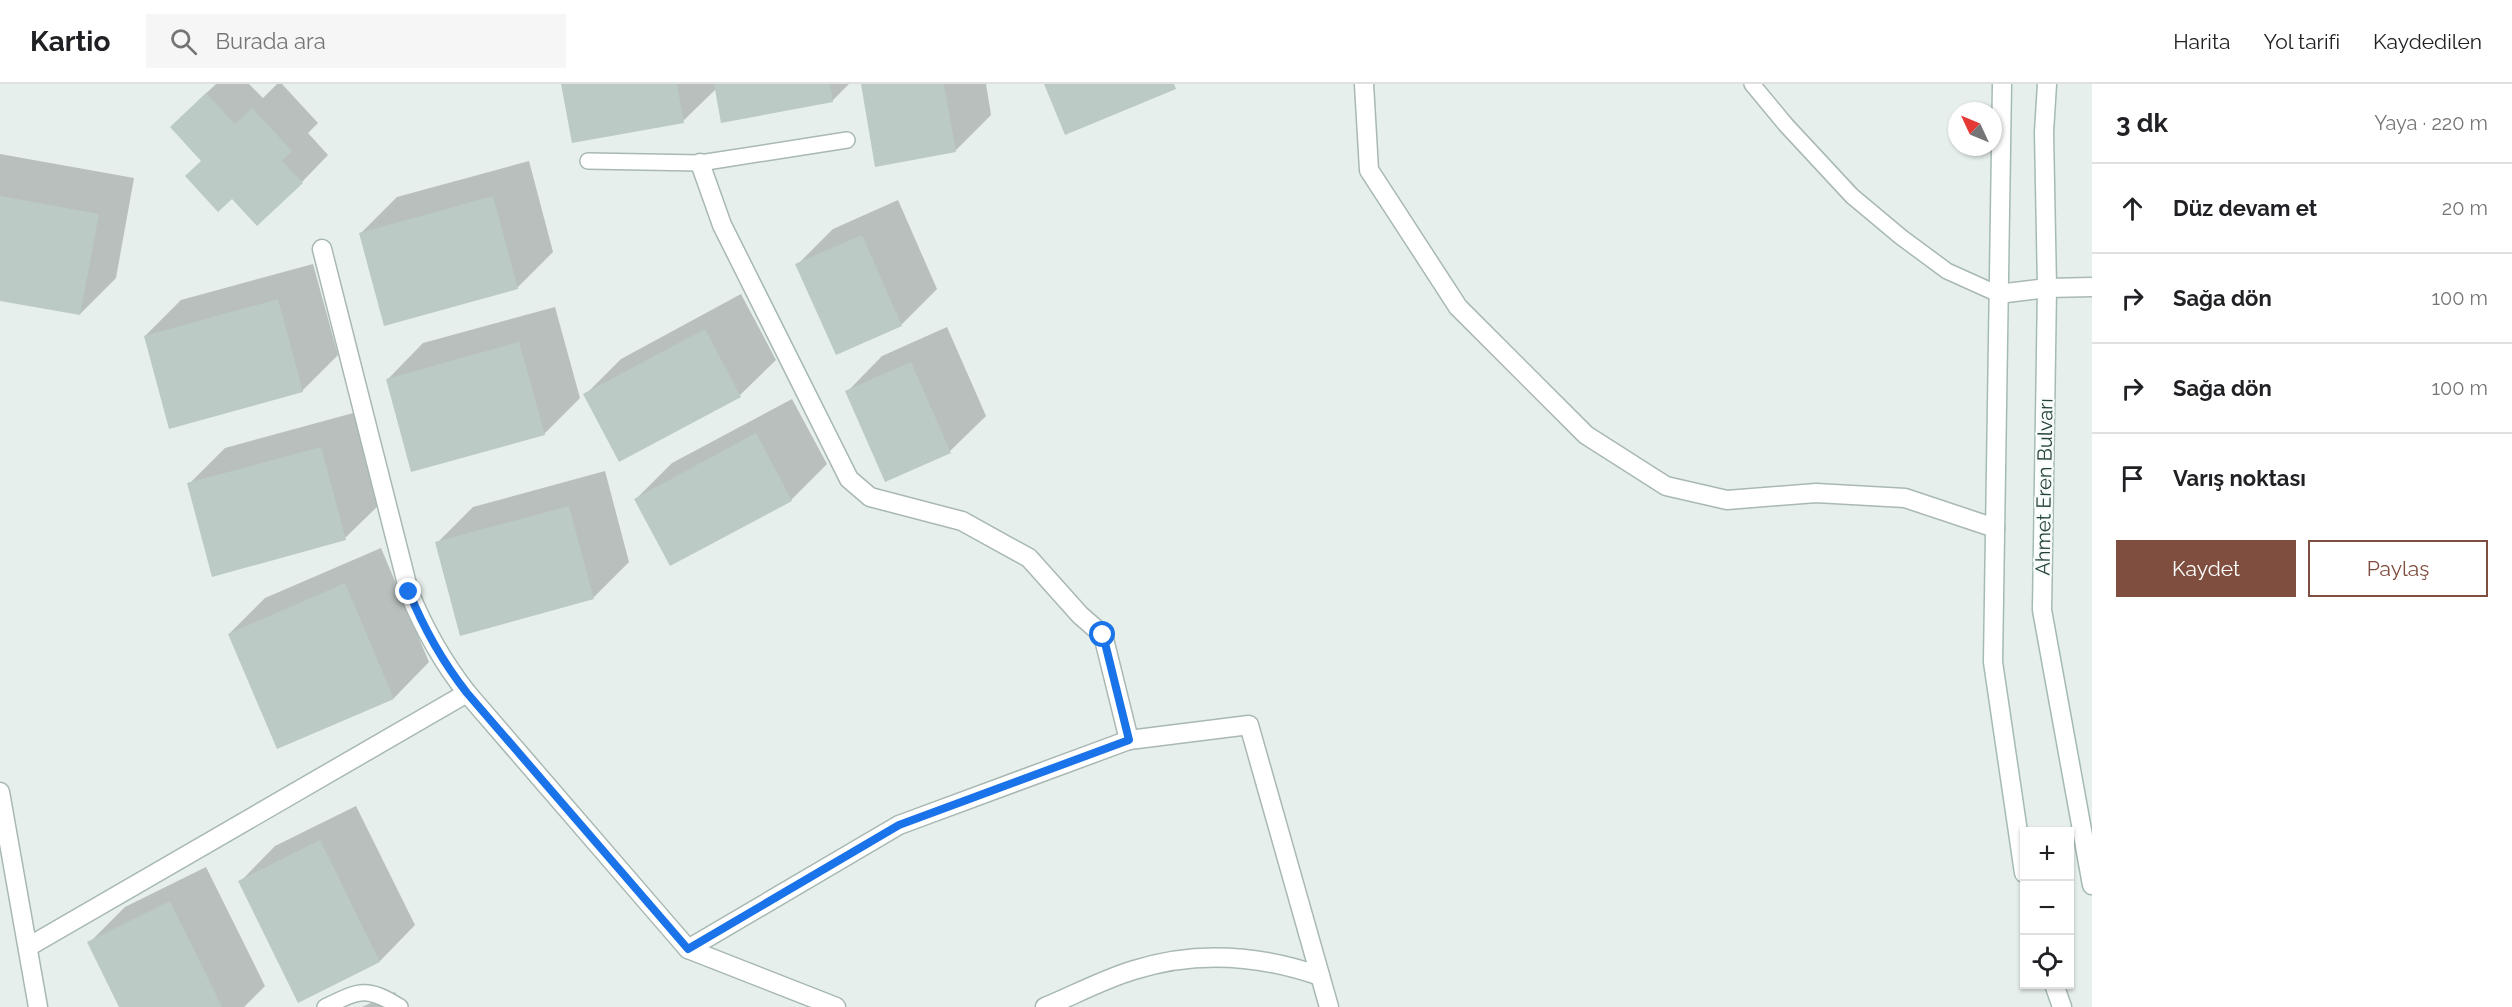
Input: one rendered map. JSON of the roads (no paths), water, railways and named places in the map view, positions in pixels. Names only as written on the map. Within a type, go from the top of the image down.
[{"type":"street","points":[[1364,84],[1369,170],[1458,307],[1586,435],[1666,486],[1727,500],[1816,493],[1905,498],[1995,528]]},
{"type":"street","points":[[2002,84],[1993,662],[2020,840]]},
{"type":"street","name":"Ahmet Eren Bulvarı","points":[[2047,84],[2044,132],[2047,288],[2042,610],[2092,885]]},
{"type":"street","points":[[700,163],[722,225],[849,479],[870,497],[962,521],[1029,558],[1080,615],[1103,635],[1129,740]]},
{"type":"street","points":[[322,249],[409,592],[422,625],[440,656],[467,693],[688,949],[836,1007]]},
{"type":"street","points":[[1998,294],[2047,288],[2092,287]]},
{"type":"street","points":[[28,947],[467,693]]},
{"type":"street","points":[[688,949],[899,825],[1129,740],[1250,725],[1329,1007]]},
{"type":"street","points":[[0,792],[38,1007]]},
{"type":"street","points":[[1045,1007],[1133,970],[1167,961],[1202,957],[1266,960],[1320,976]]},
{"type":"street","points":[[2057,989],[2062,1007]]},
{"type":"lane","points":[[1752,84],[1799,140],[1852,196],[1901,237],[1947,270],[1998,294]]},
{"type":"lane","points":[[588,161],[700,163],[847,140]]},
{"type":"lane","points":[[326,1007],[358,992],[376,993],[400,1007]]}]
